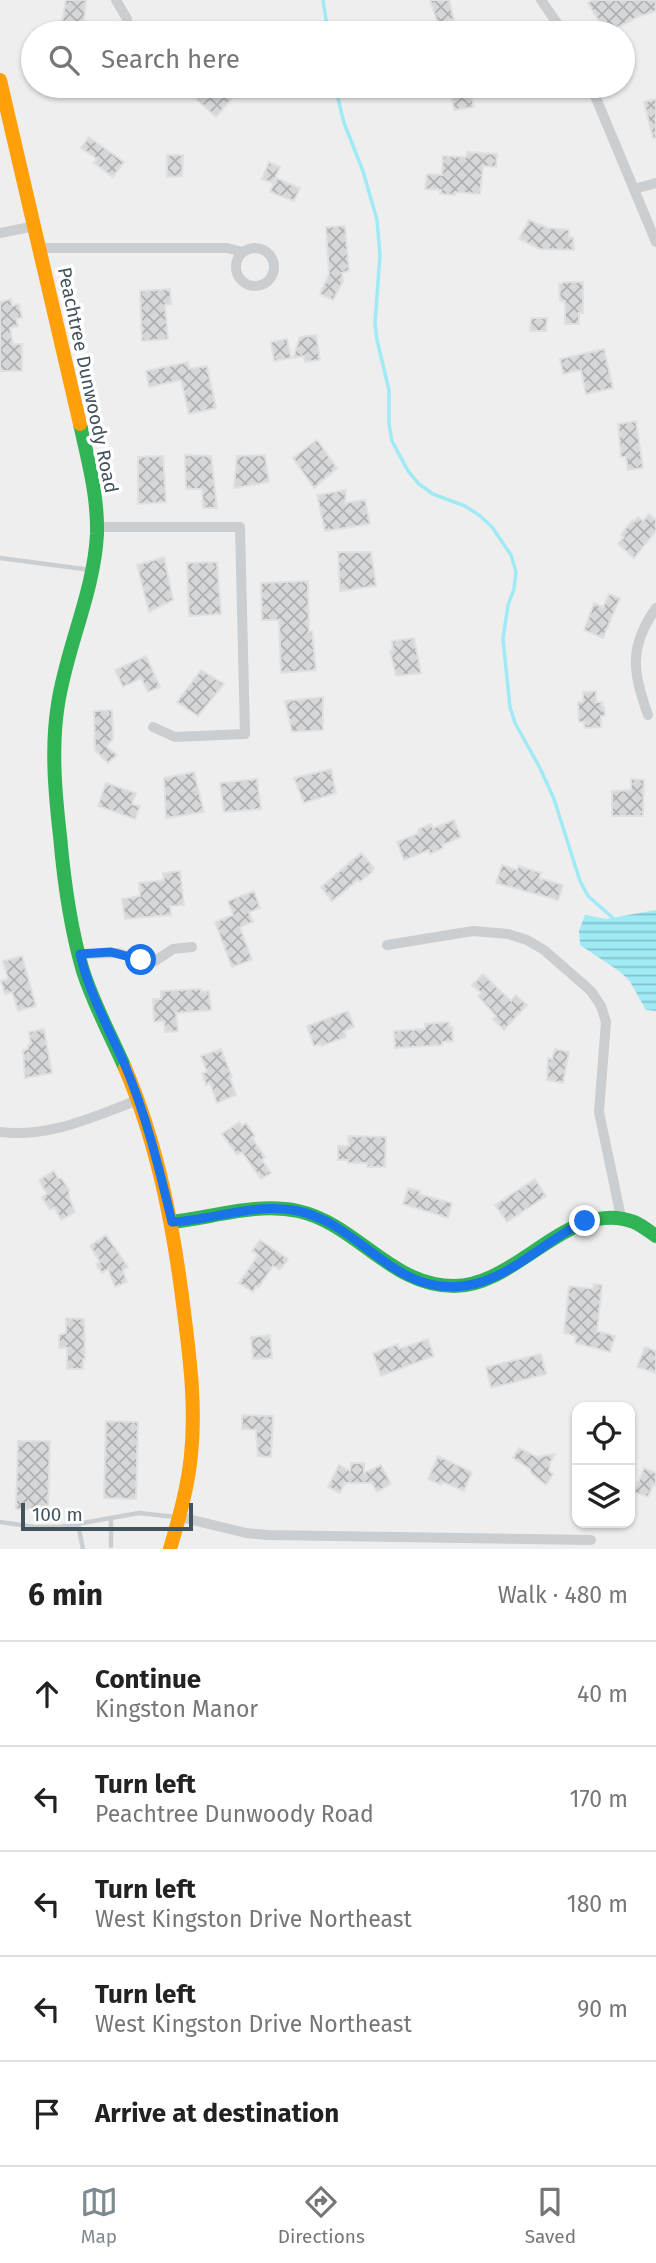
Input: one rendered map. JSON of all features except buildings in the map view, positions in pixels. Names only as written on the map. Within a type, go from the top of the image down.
[{"type":"main road","name":"Peachtree Dunwoody Road","points":[[0,80],[92,476],[96,527],[92,570],[61,683],[57,708],[56,747],[62,860],[70,921],[80,954],[97,1008],[138,1100],[157,1160],[172,1222],[192,1383],[192,1448],[180,1517],[170,1549]]},
{"type":"main road","points":[[172,1222],[260,1209],[299,1211],[337,1227],[405,1276],[427,1284],[452,1286],[474,1284],[496,1276],[585,1221],[621,1217],[635,1221],[656,1236]]},
{"type":"street","points":[[116,0],[127,19]]},
{"type":"street","points":[[541,0],[556,21]]},
{"type":"street","points":[[596,98],[656,242]]},
{"type":"street","points":[[634,189],[656,183]]},
{"type":"street","points":[[0,233],[35,226]]},
{"type":"street","points":[[40,248],[227,248],[243,252],[255,247],[261,248],[272,257],[274,269],[268,281],[257,286],[240,279],[236,268],[243,252]]},
{"type":"street","points":[[96,527],[240,527],[245,734],[175,737],[153,727]]},
{"type":"street","points":[[648,715],[637,685],[635,667],[637,645],[645,623],[656,608]]},
{"type":"street","points":[[387,945],[473,931],[508,934],[527,940],[544,950],[591,991],[601,1006],[606,1022],[599,1112],[621,1217]]},
{"type":"street","points":[[80,954],[118,953],[147,962],[155,961],[173,949],[192,947]]},
{"type":"street","points":[[0,1132],[41,1133],[70,1126],[138,1100]]},
{"type":"street","points":[[180,1517],[246,1533],[267,1535],[591,1540]]},
{"type":"lane","points":[[0,558],[92,570]]},
{"type":"lane","points":[[0,1522],[35,1527],[78,1524],[139,1513],[180,1517]]},
{"type":"lane","points":[[111,1519],[111,1546]]},
{"type":"lane","points":[[78,1524],[83,1549]]},
{"type":"water","points":[[656,910],[656,1011],[646,1010],[629,980],[619,971],[580,945],[579,931],[585,915],[606,919]]},
{"type":"waterway","points":[[323,0],[326,21]]},
{"type":"waterway","points":[[338,98],[377,220],[380,255],[375,323],[389,390],[392,441],[408,471],[419,484],[433,494],[465,506],[479,515],[492,527],[511,555],[516,572],[503,639],[510,707],[515,723],[554,799],[580,881],[588,896],[613,918]]},
{"type":"traffic: fast","points":[[80,424],[94,492],[97,534],[91,577],[67,661],[58,704],[54,753],[55,786],[66,887],[78,954],[92,996],[125,1068]]},
{"type":"traffic: fast","points":[[171,1222],[250,1209],[298,1211],[338,1228],[411,1276],[431,1283],[454,1286],[477,1282],[500,1272],[566,1231],[588,1221],[611,1218],[634,1222],[656,1236]]},
{"type":"traffic: slow","points":[[0,80],[80,424]]},
{"type":"traffic: slow","points":[[125,1068],[156,1157],[170,1219],[190,1366],[193,1401],[191,1455],[180,1514],[170,1549]]},
{"type":"route","points":[[141,960],[111,952],[80,954],[97,1008],[138,1100],[157,1160],[172,1222],[260,1209],[299,1211],[337,1227],[405,1276],[427,1284],[452,1286],[474,1284],[496,1276],[585,1221]]}]
